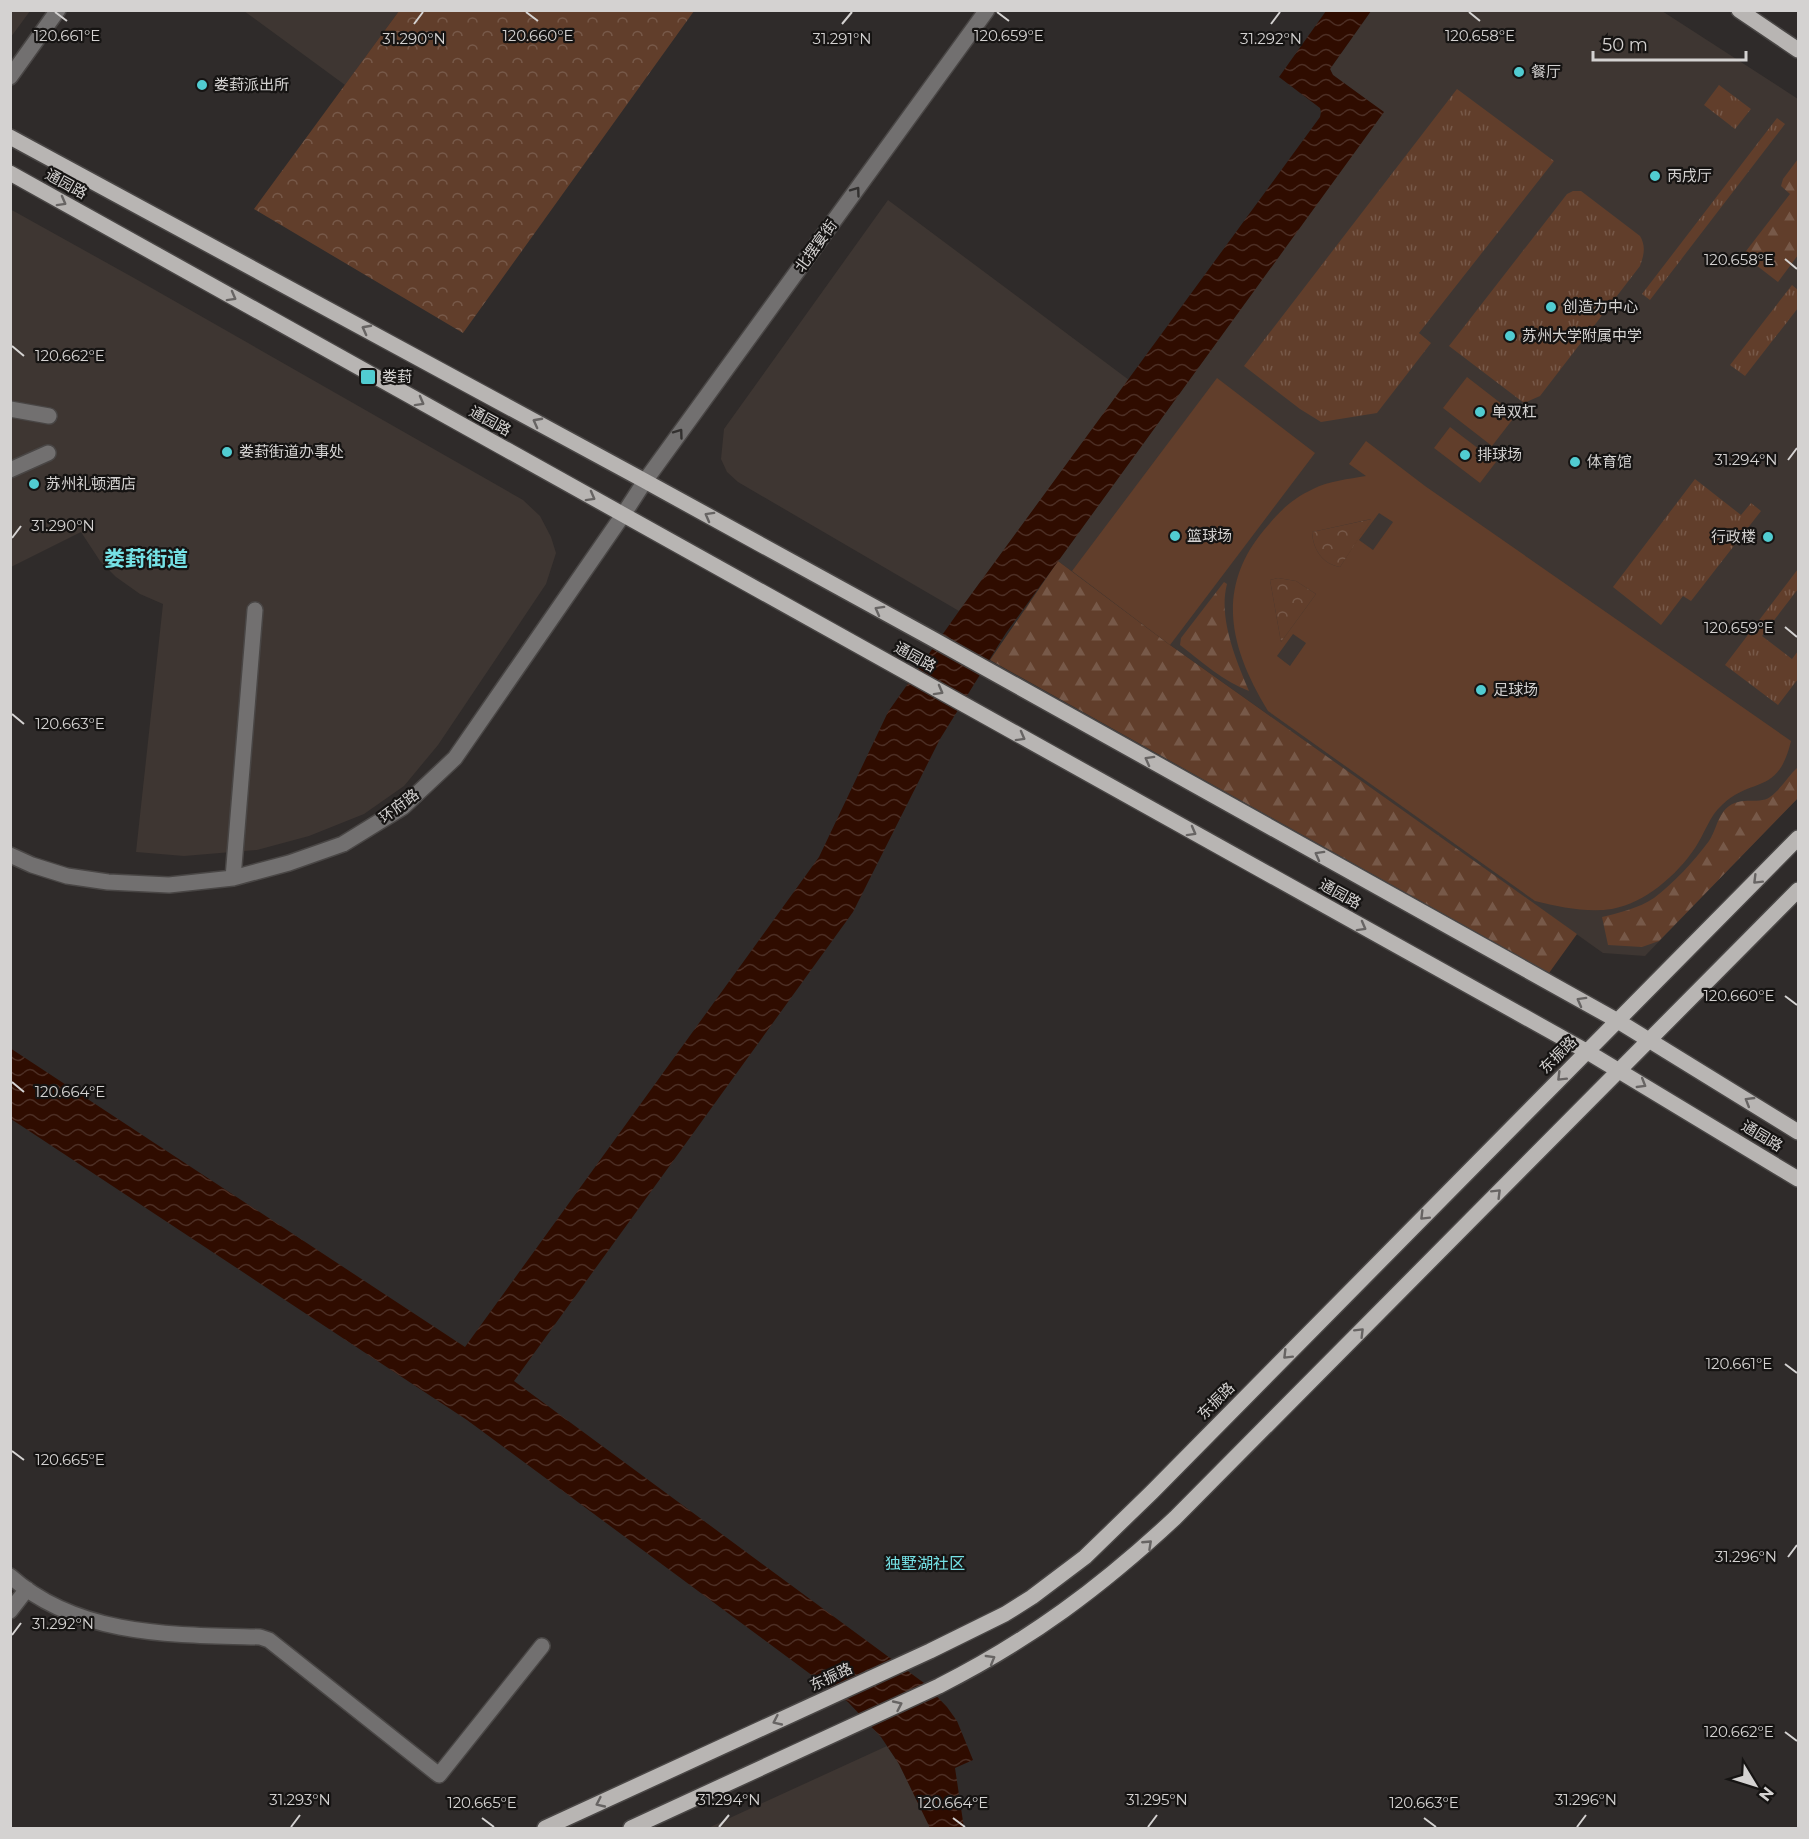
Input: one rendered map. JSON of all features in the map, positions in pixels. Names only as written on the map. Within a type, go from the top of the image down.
[{"type":"main road","points":[[1739,10],[1798,50]]},
{"type":"main road","name":"通园路","points":[[10,137],[645,480],[931,638],[1618,1021],[1798,1132]]},
{"type":"main road","name":"通园路","points":[[10,173],[1619,1070],[1798,1179]]},
{"type":"main road","name":"东振路","points":[[545,1828],[1005,1614],[1040,1592],[1085,1557],[1152,1492],[1798,838]]},
{"type":"main road","points":[[631,1828],[939,1686],[988,1661],[1028,1636],[1105,1581],[1175,1518],[1798,890]]},
{"type":"street","points":[[10,77],[58,10]]},
{"type":"street","name":"北摆宴街","points":[[645,480],[987,10]]},
{"type":"street","points":[[10,409],[49,417]]},
{"type":"street","points":[[10,470],[48,453]]},
{"type":"street","name":"环府路","points":[[10,855],[32,865],[68,876],[108,882],[169,885],[233,878],[290,863],[343,844],[403,807],[455,758],[645,480]]},
{"type":"street","points":[[233,878],[255,610]]},
{"type":"street","points":[[10,1576],[27,1589],[70,1614],[106,1625],[146,1631],[260,1637],[269,1640],[439,1775],[542,1646]]},
{"type":"street","points":[[10,1611],[27,1589]]},
{"type":"shaded area","points":[[10,11],[30,11],[11,37]]},
{"type":"shaded area","points":[[244,11],[399,11],[345,85]]},
{"type":"shaded area","name":"苏州大学附属中学","points":[[1371,11],[1662,11],[1798,99],[1798,798],[1645,956],[1603,953],[1170,645],[1058,561],[1383,112],[1333,75],[1330,69]]},
{"type":"shaded area","points":[[888,200],[1129,380],[959,611],[738,482],[727,472],[721,459],[724,429]]},
{"type":"shaded area","points":[[10,209],[523,500],[540,516],[556,553],[546,584],[438,745],[404,786],[364,814],[309,836],[257,850],[184,856],[136,852],[163,604],[140,594],[116,577],[100,561],[81,532],[11,567]]},
{"type":"shaded area","points":[[887,1746],[899,1764],[931,1828],[708,1828]]},
{"type":"green space","points":[[399,11],[694,11],[463,333],[254,209]]},
{"type":"green space","points":[[1719,85],[1751,109],[1735,129],[1704,105]]},
{"type":"green space","points":[[1457,89],[1554,161],[1419,333],[1431,343],[1377,413],[1321,422],[1300,409],[1244,366]]},
{"type":"green space","points":[[1777,118],[1785,124],[1650,300],[1642,294]]},
{"type":"green space","points":[[1798,159],[1798,255],[1778,282],[1743,255],[1790,194],[1781,186],[1783,179]]},
{"type":"green space","name":"创造力中心","points":[[1581,191],[1640,236],[1644,247],[1643,258],[1640,266],[1540,396],[1524,403],[1449,346],[1567,194]]},
{"type":"green space","points":[[1792,285],[1798,290],[1798,308],[1745,376],[1730,365]]},
{"type":"green space","name":"单双杠","points":[[1467,377],[1516,415],[1492,446],[1443,408]]},
{"type":"green space","points":[[1217,378],[1315,453],[1170,645],[1072,571]]},
{"type":"green space","name":"排球场","points":[[1450,427],[1496,462],[1480,483],[1434,448]]},
{"type":"green space","points":[[1366,441],[1425,486],[1791,741],[1786,758],[1779,770],[1772,778],[1744,790],[1722,805],[1714,814],[1688,858],[1670,878],[1648,894],[1624,906],[1612,909],[1574,909],[1535,901],[1268,711],[1255,688],[1237,643],[1233,620],[1238,575],[1248,553],[1264,530],[1292,502],[1319,486],[1366,476],[1349,464]],"holes":[[[1379,513],[1393,522],[1373,550],[1359,540]],[[1371,519],[1340,567],[1323,559],[1314,544],[1312,532]],[[1278,578],[1296,581],[1316,594],[1281,642],[1270,580]],[[1293,634],[1306,643],[1290,666],[1277,656]]]},
{"type":"green space","points":[[1695,479],[1741,515],[1751,503],[1761,511],[1691,601],[1683,596],[1661,625],[1613,587]]},
{"type":"green space","points":[[1372,519],[1340,567],[1323,559],[1314,544],[1312,532]]},
{"type":"green space","points":[[1058,561],[1170,645],[1577,934],[1549,973],[990,660]]},
{"type":"green space","points":[[1798,569],[1798,589],[1762,636],[1792,659],[1798,651],[1798,679],[1778,705],[1725,665]]},
{"type":"green space","points":[[1278,578],[1296,581],[1316,594],[1281,642],[1270,580]]},
{"type":"green space","points":[[1224,582],[1227,584],[1225,611],[1230,639],[1249,691],[1222,677],[1180,645],[1181,638]]},
{"type":"green space","points":[[1798,767],[1798,798],[1659,941],[1642,947],[1608,945],[1602,917],[1622,912],[1654,898],[1690,864],[1711,837],[1721,815],[1729,806],[1741,801],[1770,797]]},
{"type":"water","points":[[1326,11],[1371,11],[1330,69],[1333,75],[1384,112],[1006,633],[940,739],[853,912],[514,1381],[924,1683],[947,1707],[957,1721],[973,1760],[955,1768],[964,1828],[930,1828],[899,1764],[881,1737],[848,1702],[467,1420],[11,1119],[10,1048],[465,1347],[819,857],[888,712],[959,611],[1320,117],[1320,108],[1279,77]]},
{"type":"place","name":"餐厅","points":[[1519,72]]},
{"type":"place","name":"娄葑派出所","points":[[202,85]]},
{"type":"place","name":"丙戌厅","points":[[1655,176]]},
{"type":"place","name":"创造力中心","points":[[1551,307]]},
{"type":"place","name":"苏州大学附属中学","points":[[1510,336]]},
{"type":"place","name":"娄葑","points":[[368,377]]},
{"type":"place","name":"单双杠","points":[[1480,412]]},
{"type":"place","name":"娄葑街道办事处","points":[[227,452]]},
{"type":"place","name":"排球场","points":[[1465,455]]},
{"type":"place","name":"体育馆","points":[[1575,462]]},
{"type":"place","name":"苏州礼顿酒店","points":[[34,484]]},
{"type":"place","name":"篮球场","points":[[1175,536]]},
{"type":"place","name":"行政楼","points":[[1768,537]]},
{"type":"place","name":"足球场","points":[[1481,690]]},
{"type":"district","name":"娄葑街道","points":[[146,559]]},
{"type":"district","name":"独墅湖社区","points":[[925,1563]]}]
